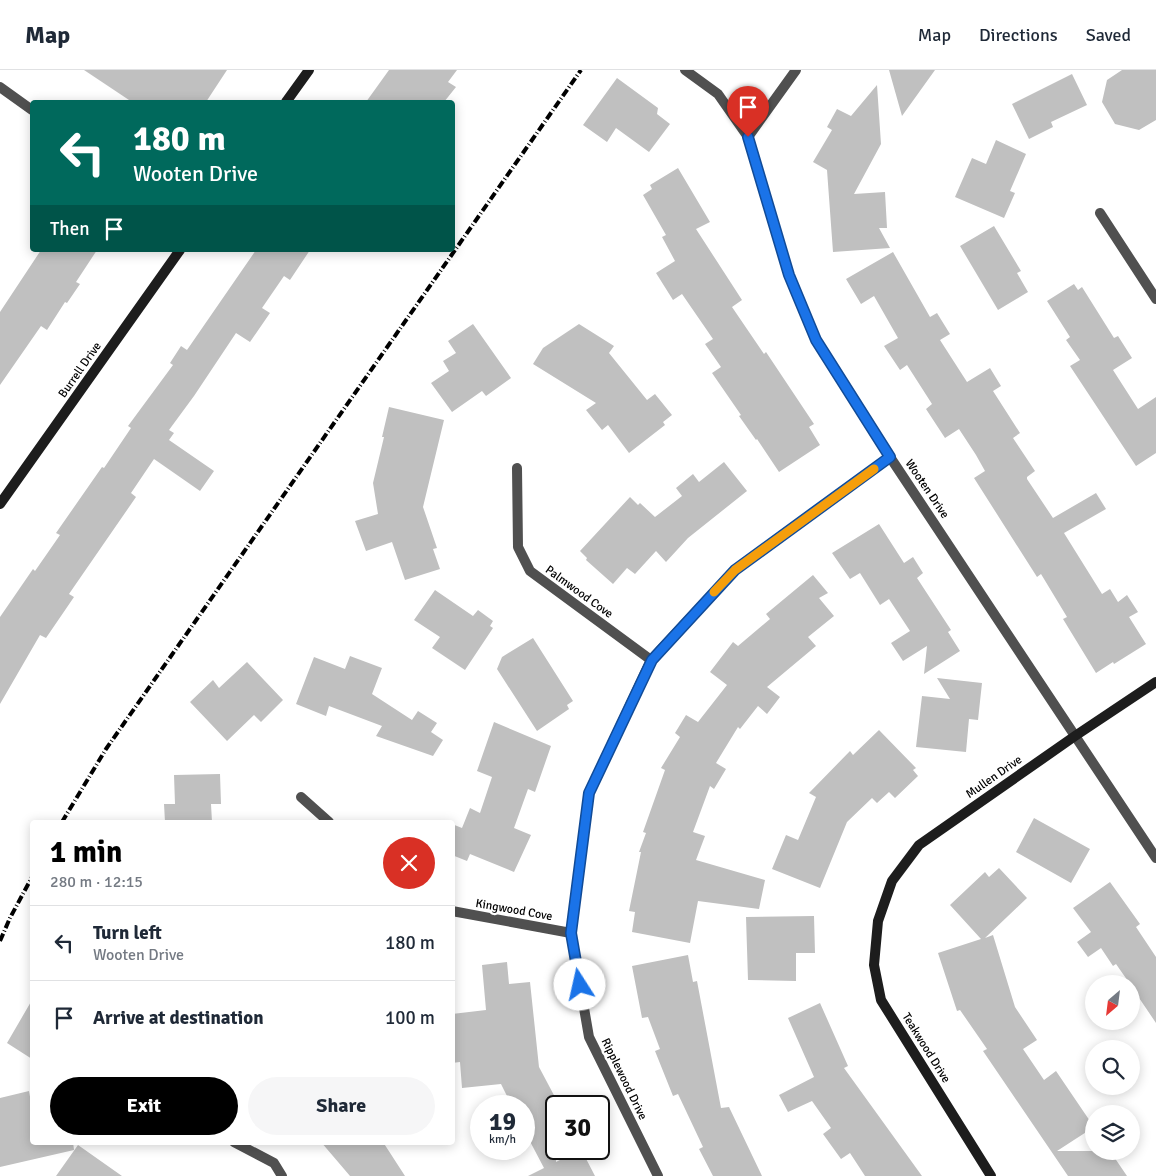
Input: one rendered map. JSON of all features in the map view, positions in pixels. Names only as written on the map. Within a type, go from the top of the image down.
[{"type":"street","points":[[288,100],[310,70]]},
{"type":"street","name":"Wooten Drive","points":[[685,70],[718,94],[748,137],[789,275],[816,340],[890,457],[1156,858]]},
{"type":"street","points":[[748,137],[796,70]]},
{"type":"street","points":[[0,87],[30,109]]},
{"type":"street","points":[[1100,213],[1156,299]]},
{"type":"street","name":"Burrell Drive","points":[[0,504],[179,252]]},
{"type":"street","name":"Ripplewood Drive","points":[[658,1176],[589,1037],[571,933],[589,793],[652,660],[735,570],[890,457]]},
{"type":"street","name":"Palmwood Cove","points":[[518,468],[518,547],[530,571],[652,660]]},
{"type":"street","name":"Mullen Drive","points":[[878,921],[892,881],[919,845],[1156,682]]},
{"type":"street","points":[[301,797],[327,820]]},
{"type":"street","name":"Kingwood Cove","points":[[455,912],[571,933]]},
{"type":"street","name":"Teakwood Drive","points":[[878,921],[874,965],[881,1000],[991,1176]]},
{"type":"street","points":[[240,1145],[274,1163],[282,1176]]},
{"type":"building","points":[[84,70],[227,70],[207,100],[129,100]]},
{"type":"building","points":[[389,70],[457,70],[448,82],[456,87],[446,100],[367,100]]},
{"type":"building","points":[[889,70],[935,70],[902,116]]},
{"type":"building","points":[[1122,70],[1156,70],[1156,120],[1139,130],[1115,124],[1102,102],[1107,80]]},
{"type":"building","points":[[1072,74],[1087,105],[1051,122],[1053,127],[1029,139],[1012,104]]},
{"type":"building","points":[[617,78],[658,108],[657,114],[670,124],[649,152],[616,128],[607,142],[583,125]]},
{"type":"building","points":[[877,85],[881,144],[854,194],[885,192],[887,228],[879,228],[890,248],[833,252],[827,170],[813,162],[832,130],[827,127],[837,109],[851,116]]},
{"type":"building","points":[[996,140],[1026,154],[1010,191],[1015,193],[1004,218],[955,197],[972,158],[986,164]]},
{"type":"building","points":[[678,168],[710,222],[696,229],[742,300],[732,307],[764,354],[766,352],[814,424],[809,427],[820,445],[779,472],[739,416],[741,415],[712,373],[721,367],[705,344],[713,339],[682,294],[673,300],[656,273],[675,261],[662,237],[666,235],[643,195],[652,189],[650,185]]},
{"type":"building","points":[[994,226],[1021,271],[1017,273],[1028,292],[998,310],[960,246]]},
{"type":"building","points":[[40,252],[96,252],[76,282],[80,284],[67,303],[65,302],[47,330],[41,326],[0,385],[0,312]]},
{"type":"building","points":[[255,252],[309,252],[290,280],[284,276],[262,308],[270,313],[250,342],[236,333],[169,430],[174,433],[169,440],[214,471],[200,491],[154,459],[131,493],[136,497],[69,594],[74,597],[46,638],[40,635],[0,704],[0,617],[33,569],[35,571],[60,535],[56,533],[131,428],[128,426],[173,365],[170,363],[181,346],[187,350]]},
{"type":"building","points":[[893,252],[930,317],[937,313],[950,334],[940,340],[967,382],[990,368],[1001,386],[993,391],[1020,433],[1013,438],[1035,471],[1027,479],[1053,518],[1096,493],[1106,509],[1064,533],[1102,594],[1110,589],[1118,602],[1127,595],[1138,612],[1129,617],[1146,644],[1114,664],[1113,662],[1096,673],[1063,619],[1067,617],[1041,574],[1037,577],[974,478],[985,471],[976,455],[959,429],[945,438],[926,409],[932,404],[907,365],[900,370],[884,346],[898,338],[874,296],[861,304],[846,279]]},
{"type":"building","points":[[1074,284],[1078,290],[1082,287],[1114,338],[1118,336],[1132,358],[1113,370],[1138,409],[1156,397],[1156,453],[1136,466],[1070,366],[1080,360],[1066,340],[1070,337],[1047,301]]},
{"type":"building","points":[[473,324],[511,378],[486,396],[482,391],[452,412],[431,383],[449,371],[443,361],[456,353],[448,341]]},
{"type":"building","points":[[579,324],[614,346],[609,353],[647,400],[655,394],[672,415],[663,422],[665,425],[629,453],[608,425],[602,430],[586,410],[596,403],[533,364],[543,348]]},
{"type":"building","points":[[389,407],[444,420],[423,507],[437,548],[433,549],[440,569],[405,580],[392,542],[366,551],[355,521],[378,514],[373,483]]},
{"type":"building","points":[[724,462],[747,491],[688,538],[666,562],[656,551],[635,574],[627,568],[613,584],[586,560],[587,558],[580,551],[630,497],[638,505],[640,503],[655,517],[682,496],[676,488],[693,474],[699,482]]},
{"type":"building","points":[[879,524],[904,563],[913,557],[923,573],[917,578],[951,630],[948,632],[960,651],[924,674],[927,646],[903,661],[891,643],[910,631],[889,599],[880,605],[860,573],[850,579],[832,553]]},
{"type":"building","points":[[813,575],[828,593],[819,598],[834,616],[808,637],[816,646],[767,687],[780,697],[767,714],[758,706],[740,729],[738,727],[716,763],[726,769],[714,789],[710,786],[693,832],[705,836],[696,860],[765,880],[759,909],[698,901],[690,943],[632,932],[635,912],[629,911],[641,852],[639,852],[646,833],[643,832],[665,770],[661,768],[680,737],[675,733],[686,715],[698,722],[727,685],[710,672],[733,642],[738,646],[770,619],[766,614]]},
{"type":"building","points":[[435,590],[473,616],[478,610],[493,621],[490,626],[493,628],[465,670],[432,648],[440,637],[414,620]]},
{"type":"building","points":[[533,638],[573,701],[567,705],[569,709],[537,731],[497,669],[502,657]]},
{"type":"building","points":[[350,656],[382,668],[372,694],[412,720],[418,711],[437,723],[431,732],[443,740],[433,756],[376,736],[382,726],[329,706],[326,716],[296,704],[314,657],[345,669]]},
{"type":"building","points":[[247,662],[283,700],[261,722],[254,715],[227,741],[190,702],[213,680],[219,688]]},
{"type":"building","points":[[937,678],[982,683],[978,720],[969,719],[966,752],[916,747],[922,696],[950,699]]},
{"type":"building","points":[[494,722],[551,746],[535,792],[528,789],[514,828],[531,835],[514,872],[470,854],[467,861],[455,856],[455,825],[462,828],[470,808],[480,813],[492,777],[477,771]]},
{"type":"building","points":[[879,730],[916,768],[913,770],[918,776],[895,798],[889,792],[877,803],[872,798],[847,822],[820,888],[772,869],[786,835],[798,840],[816,797],[809,793],[850,751],[853,755]]},
{"type":"building","points":[[220,774],[221,804],[211,804],[212,820],[165,820],[164,804],[175,804],[174,775]]},
{"type":"building","points":[[1034,818],[1090,849],[1071,883],[1016,852]]},
{"type":"building","points":[[999,868],[1027,898],[985,938],[993,935],[1015,1007],[1037,1040],[1023,1049],[1044,1080],[1056,1071],[1085,1114],[1085,1133],[1057,1151],[1085,1151],[1085,1160],[1116,1160],[1127,1176],[1068,1176],[983,1051],[987,1049],[960,1010],[957,1011],[938,953],[981,939],[950,905],[985,872],[989,877]]},
{"type":"building","points":[[1110,882],[1140,924],[1136,927],[1156,957],[1156,1023],[1140,999],[1140,975],[1124,975],[1116,964],[1113,966],[1101,948],[1088,957],[1077,942],[1091,932],[1073,908]]},
{"type":"building","points":[[814,916],[815,953],[796,953],[796,981],[748,980],[746,917]]},
{"type":"building","points":[[688,955],[693,982],[697,981],[721,1108],[729,1107],[762,1176],[713,1176],[699,1149],[703,1147],[678,1094],[673,1096],[655,1051],[660,1049],[648,1017],[642,1018],[632,966]]},
{"type":"building","points":[[507,962],[509,984],[530,982],[539,1067],[554,1095],[545,1095],[545,1160],[556,1160],[556,1162],[560,1160],[587,1160],[595,1176],[528,1176],[544,1168],[535,1151],[535,1095],[506,1095],[501,1084],[462,1088],[460,1062],[455,1063],[455,1014],[486,1010],[482,965]]},
{"type":"building","points":[[30,1003],[30,1058],[7,1043]]},
{"type":"building","points":[[820,1003],[848,1066],[844,1068],[922,1176],[865,1176],[850,1153],[841,1159],[823,1134],[831,1128],[812,1101],[788,1112],[779,1095],[814,1077],[788,1018]]},
{"type":"building","points":[[29,1091],[30,1145],[73,1145],[74,1150],[0,1167],[0,1098]]},
{"type":"building","points":[[78,1145],[122,1176],[56,1176]]},
{"type":"building","points":[[324,1145],[385,1145],[405,1176],[350,1176]]},
{"type":"railway","points":[[455,250],[581,70]]},
{"type":"railway","points":[[63,820],[106,749],[454,252]]},
{"type":"railway","points":[[0,941],[30,881]]},
{"type":"slow traffic","points":[[714,592],[735,570],[874,469]]},
{"type":"route","points":[[580,985],[571,933],[589,793],[652,660],[735,570],[890,457],[816,340],[789,275],[748,137]]}]
